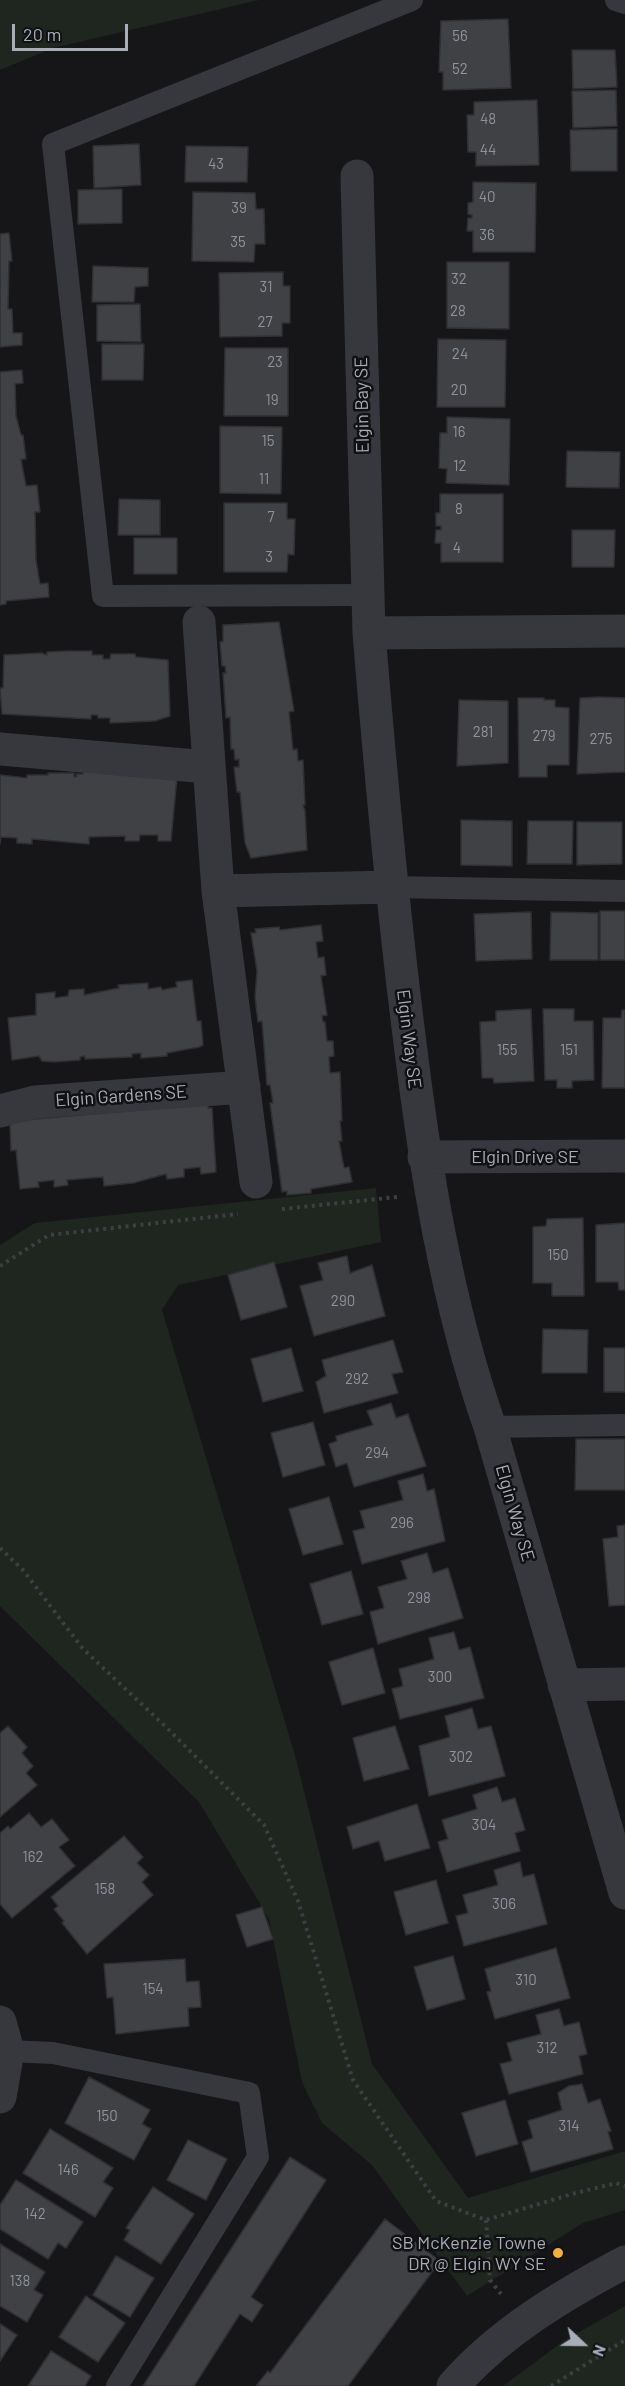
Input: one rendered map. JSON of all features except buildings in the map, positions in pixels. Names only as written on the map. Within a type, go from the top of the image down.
[{"type":"street","name":"Elgin Bay SE","points":[[357,176],[366,595],[369,633]]},
{"type":"street","points":[[199,622],[218,891],[256,1182]]},
{"type":"street","points":[[369,633],[625,631]]},
{"type":"street","name":"Elgin Way SE","points":[[369,633],[390,887],[430,1194],[476,1386],[490,1427],[625,1893]]},
{"type":"street","points":[[0,749],[208,767]]},
{"type":"street","points":[[218,891],[390,887]]},
{"type":"street","name":"Elgin Gardens SE","points":[[0,1111],[35,1102],[244,1087]]},
{"type":"street","name":"Elgin Drive SE","points":[[424,1157],[625,1156]]},
{"type":"street","points":[[564,1685],[625,1684]]},
{"type":"street","points":[[0,2097],[4,2037]]},
{"type":"street","points":[[453,2386],[465,2371],[523,2324],[576,2288],[625,2262]]},
{"type":"lane","points":[[366,595],[103,596],[53,144],[412,0]]},
{"type":"lane","points":[[616,0],[625,3]]},
{"type":"lane","points":[[390,887],[625,891]]},
{"type":"lane","points":[[490,1427],[625,1425]]},
{"type":"lane","points":[[4,2037],[53,2053],[249,2093],[258,2157],[117,2386]]},
{"type":"path","points":[[280,1209],[430,1194]]},
{"type":"path","points":[[0,1266],[49,1235],[245,1213]]},
{"type":"path","points":[[0,1548],[23,1570],[83,1649],[166,1727],[264,1825],[298,1900],[353,2080],[436,2201],[486,2220],[616,2183],[625,2186]]},
{"type":"path","points":[[486,2220],[490,2280],[523,2324]]},
{"type":"path","points":[[551,2386],[625,2340]]},
{"type":"shaded area","points":[[0,0],[259,0],[53,48],[0,70]]},
{"type":"shaded area","points":[[376,1188],[381,1242],[178,1285],[162,1310],[296,1759],[372,2064],[468,2198],[625,2151],[625,2210],[583,2223],[467,2296],[372,2165],[322,2123],[302,2082],[269,1919],[199,1802],[0,1606],[0,1245],[35,1223]]},
{"type":"shaded area","points":[[625,2306],[625,2386],[503,2386],[565,2340]]},
{"type":"place","name":"SB McKenzie Towne DR @ Elgin WY SE","points":[[558,2253]]}]
